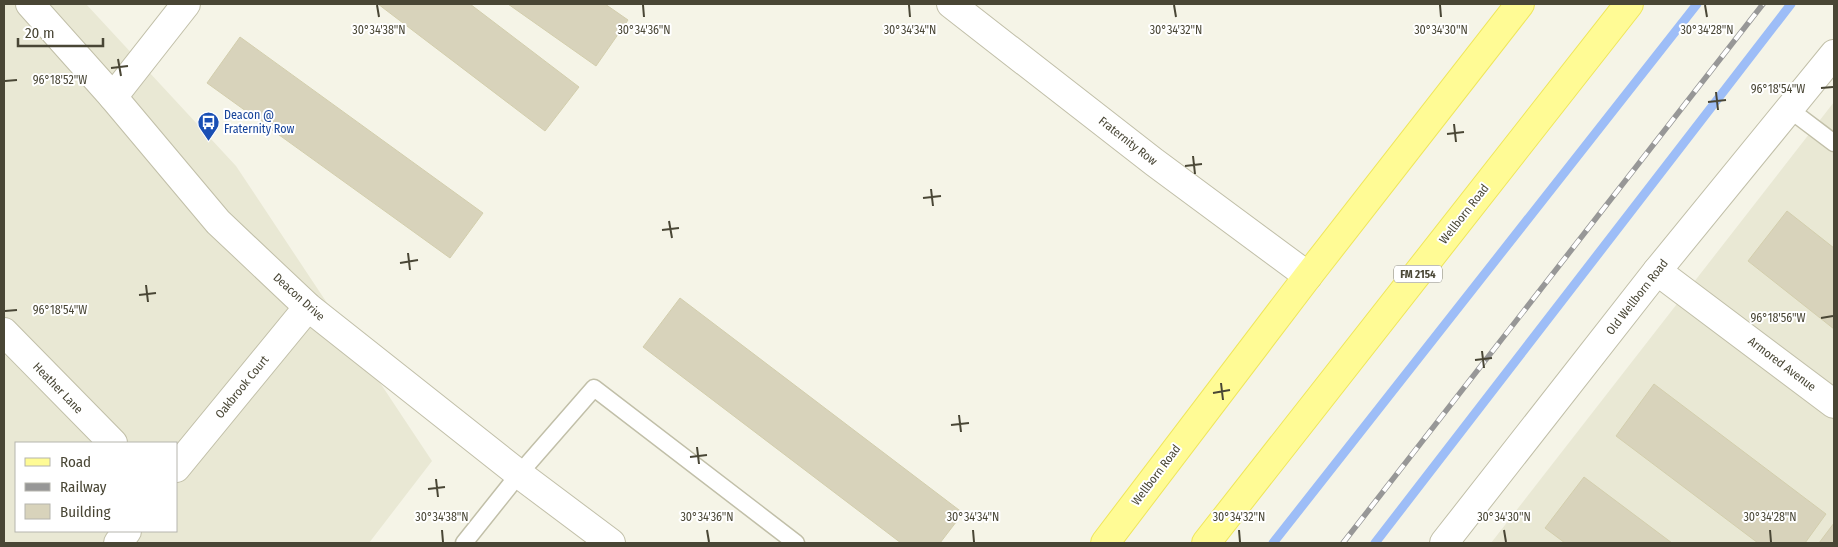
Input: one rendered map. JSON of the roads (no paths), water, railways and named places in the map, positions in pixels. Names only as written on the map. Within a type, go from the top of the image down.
[{"type":"main road","name":"Wellborn Road","points":[[1105,543],[1308,276],[1520,4]]},
{"type":"main road","name":"Wellborn Road","points":[[1206,543],[1629,4]]},
{"type":"street","name":"Deacon Drive","points":[[30,4],[113,97],[218,222],[308,307],[519,474],[611,543]]},
{"type":"street","points":[[113,97],[186,4]]},
{"type":"street","name":"Fraternity Row","points":[[951,4],[1154,162],[1308,276]]},
{"type":"street","name":"Old Wellborn Road","points":[[1444,543],[1657,271],[1834,54]]},
{"type":"street","name":"Armored Avenue","points":[[1657,271],[1834,404]]},
{"type":"street","name":"Oakbrook Court","points":[[178,466],[308,307]]},
{"type":"street","name":"Heather Lane","points":[[4,332],[112,442]]},
{"type":"street","points":[[118,543],[126,532]]},
{"type":"lane","points":[[1790,109],[1834,143]]},
{"type":"lane","points":[[464,543],[519,474],[594,388],[778,538],[796,543]]},
{"type":"waterway","points":[[1273,543],[1697,4]]},
{"type":"waterway","points":[[1375,543],[1791,4]]},
{"type":"railway","points":[[1343,543],[1763,4]]},
{"type":"place","name":"Deacon @ Fraternity Row","points":[[208,141]]}]
